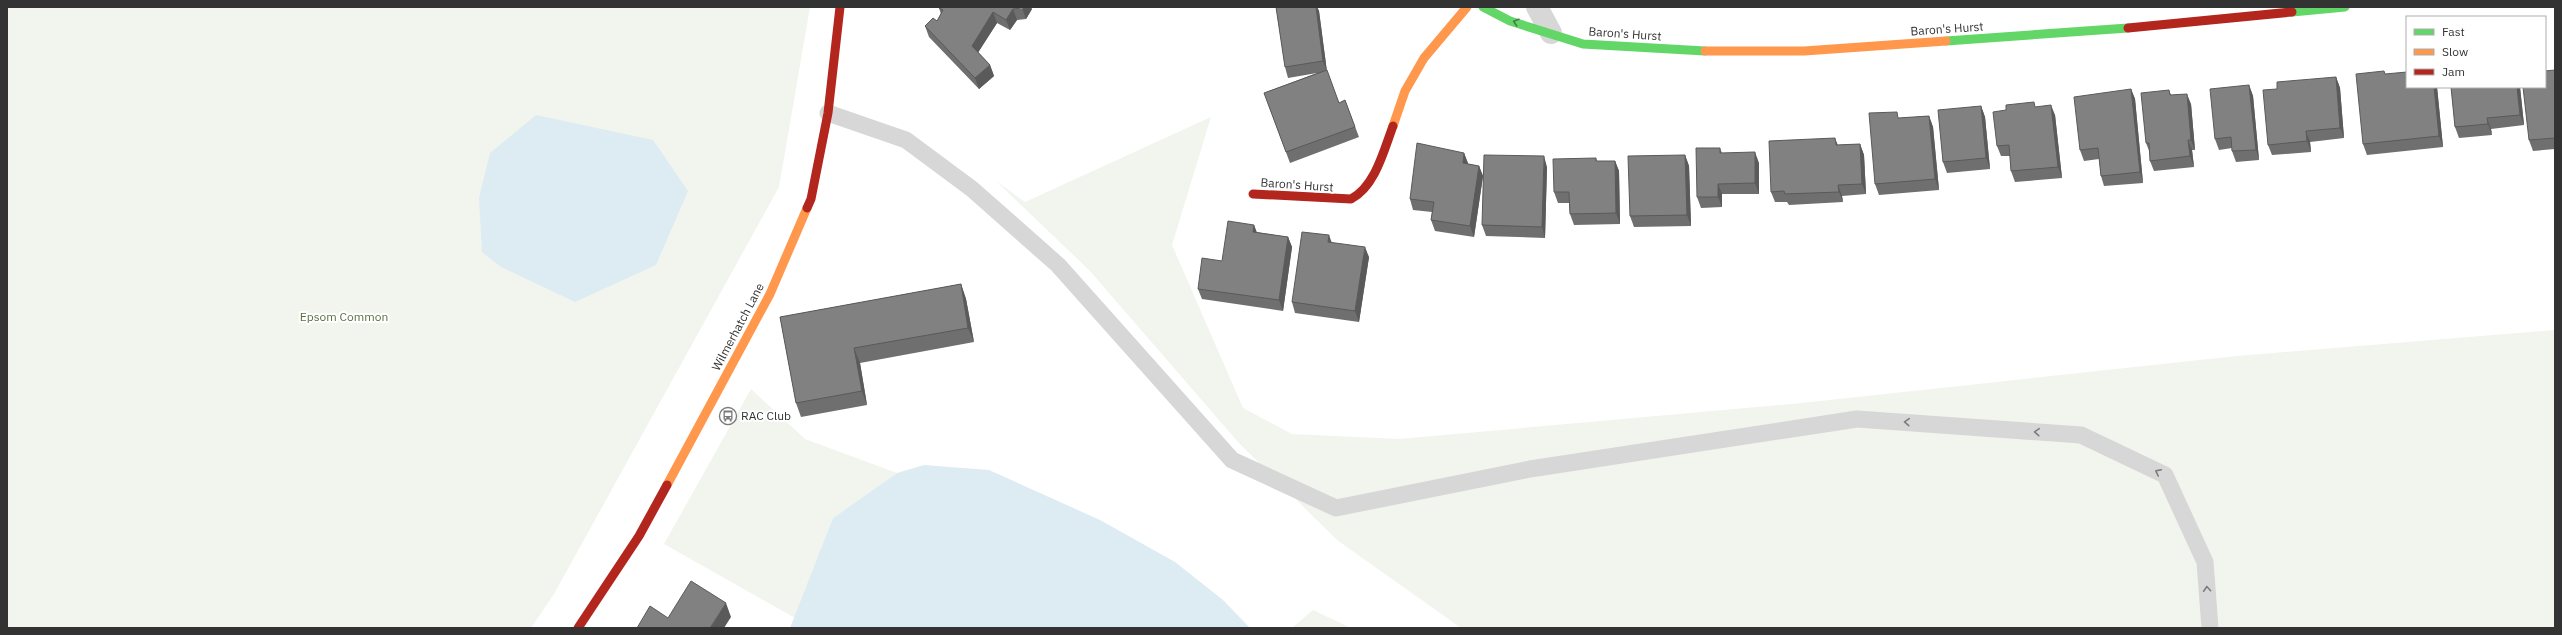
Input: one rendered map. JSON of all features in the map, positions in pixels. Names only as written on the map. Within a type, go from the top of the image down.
[{"type":"street","name":"Wilmerhatch Lane","points":[[578,628],[640,536],[770,294],[811,199],[828,113],[840,7]]},
{"type":"street","name":"Baron's Hurst","points":[[1253,194],[1336,200],[1351,199],[1361,194],[1381,159],[1405,91],[1424,58],[1466,7]]},
{"type":"street","name":"Baron's Hurst","points":[[1483,7],[1510,21],[1583,44],[1694,51],[1804,51],[2131,28],[2276,11],[2345,7]]},
{"type":"street","points":[[1537,7],[1551,33]]},
{"type":"lane","points":[[828,113],[906,140],[972,189],[1058,265],[1232,460],[1336,508],[1530,468],[1857,419],[2081,435],[2165,475],[2205,562],[2210,628]]},
{"type":"green space","name":"Epsom Common","points":[[7,7],[810,7],[779,187],[554,594],[531,628],[7,628]]},
{"type":"green space","points":[[1211,117],[1172,245],[1243,408],[1292,434],[1399,439],[1792,404],[2237,356],[2555,330],[2555,628],[1461,628],[1337,540],[1238,442],[1090,271],[996,181],[1025,202]]},
{"type":"green space","points":[[751,389],[805,439],[897,473],[833,518],[795,618],[664,544]]},
{"type":"green space","points":[[1313,610],[1351,628],[1292,628]]},
{"type":"shaded area","points":[[536,115],[653,140],[688,191],[656,265],[575,302],[501,267],[482,252],[479,198],[490,153]]},
{"type":"shaded area","points":[[924,465],[989,470],[1100,520],[1175,562],[1223,600],[1250,628],[790,628],[833,518],[897,473]]},
{"type":"building","points":[[939,7],[1023,7],[1013,9],[1006,20],[993,12],[972,46],[990,65],[975,78],[925,26],[933,18],[937,21],[943,10]]},
{"type":"building","points":[[1276,7],[1316,7],[1323,61],[1285,67]]},
{"type":"building","points":[[1327,70],[1339,103],[1345,100],[1355,127],[1286,152],[1264,93]]},
{"type":"building","points":[[2555,70],[2555,138],[2529,140],[2523,88],[2546,88],[2546,71]]},
{"type":"building","points":[[2384,71],[2385,74],[2406,72],[2406,88],[2434,88],[2439,136],[2363,144],[2356,74]]},
{"type":"building","points":[[2336,77],[2340,128],[2306,131],[2307,141],[2268,145],[2263,90],[2277,89],[2277,82]]},
{"type":"building","points":[[2249,85],[2256,150],[2232,151],[2231,137],[2215,139],[2210,89]]},
{"type":"building","points":[[2451,88],[2517,88],[2520,115],[2487,118],[2488,124],[2455,127]]},
{"type":"building","points":[[2131,89],[2140,172],[2101,176],[2098,148],[2080,150],[2074,97]]},
{"type":"building","points":[[2169,90],[2170,95],[2187,94],[2191,140],[2188,140],[2190,156],[2150,161],[2149,143],[2146,143],[2141,93]]},
{"type":"building","points":[[2034,102],[2035,107],[2051,105],[2058,167],[2011,171],[2009,145],[1997,146],[1993,112],[2006,110],[2006,105]]},
{"type":"building","points":[[1981,106],[1986,158],[1943,162],[1938,110]]},
{"type":"building","points":[[1897,112],[1898,118],[1929,116],[1935,179],[1875,184],[1869,113]]},
{"type":"building","points":[[1835,138],[1836,145],[1860,144],[1862,184],[1838,185],[1839,192],[1785,194],[1784,191],[1771,192],[1769,141]]},
{"type":"building","points":[[1417,143],[1464,153],[1463,163],[1479,166],[1470,226],[1431,220],[1434,202],[1410,199]]},
{"type":"building","points":[[1696,148],[1720,148],[1720,153],[1755,152],[1755,183],[1718,184],[1718,197],[1697,197]]},
{"type":"building","points":[[1484,155],[1544,156],[1542,227],[1482,225]]},
{"type":"building","points":[[1685,155],[1687,215],[1630,216],[1628,156]]},
{"type":"building","points":[[1596,158],[1596,161],[1615,161],[1616,213],[1570,214],[1569,192],[1554,192],[1553,159]]},
{"type":"building","points":[[1228,221],[1254,225],[1253,232],[1288,237],[1279,300],[1198,289],[1202,258],[1222,261]]},
{"type":"building","points":[[1302,232],[1329,235],[1328,242],[1365,247],[1355,311],[1292,302]]},
{"type":"building","points":[[961,284],[968,328],[854,348],[862,391],[796,403],[780,317]]},
{"type":"building","points":[[691,581],[726,603],[710,628],[637,628],[650,606],[668,618]]},
{"type":"traffic: fast","points":[[1483,7],[1510,21],[1583,44],[1705,51]]},
{"type":"traffic: fast","points":[[2292,12],[2345,7]]},
{"type":"traffic: fast","points":[[1946,41],[2128,28]]},
{"type":"traffic: slow","points":[[1393,126],[1405,91],[1424,58],[1467,7]]},
{"type":"traffic: slow","points":[[1705,51],[1804,51],[1946,41]]},
{"type":"traffic: slow","points":[[667,485],[770,294],[807,208]]},
{"type":"traffic: jam","points":[[807,208],[811,199],[828,113],[840,7]]},
{"type":"traffic: jam","points":[[2128,28],[2292,12]]},
{"type":"traffic: jam","points":[[1253,194],[1351,199],[1366,186],[1378,167],[1393,126]]},
{"type":"traffic: jam","points":[[578,628],[639,536],[667,485]]},
{"type":"place","name":"RAC Club","points":[[728,416]]}]
